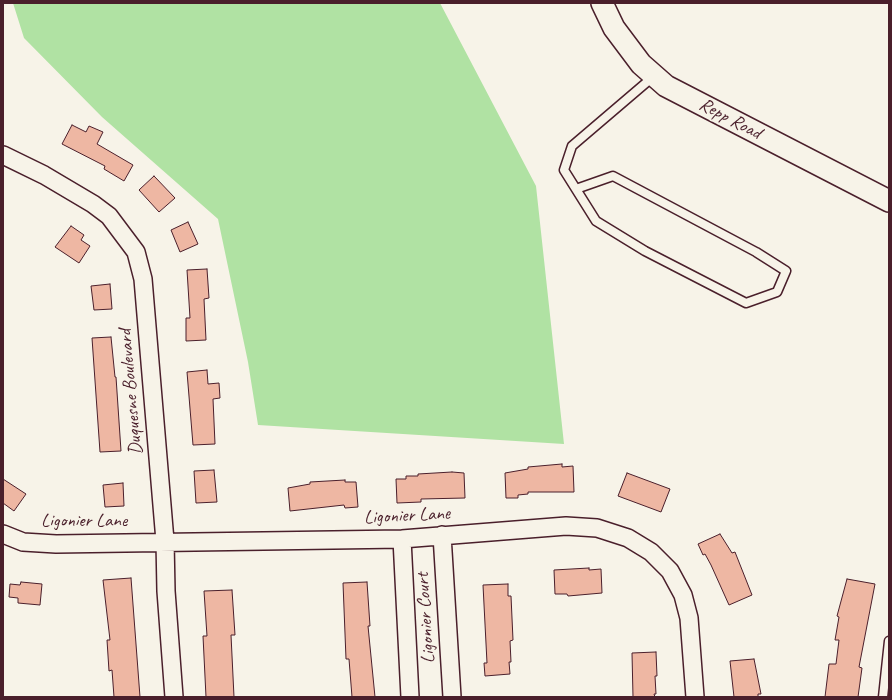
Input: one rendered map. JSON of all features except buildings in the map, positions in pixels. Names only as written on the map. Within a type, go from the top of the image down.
[{"type":"street","name":"Repp Road","points":[[602,3],[614,28],[641,64],[666,86],[889,201]]},
{"type":"street","name":"Duquesne Boulevard","points":[[3,155],[44,175],[93,204],[109,216],[136,252],[143,279],[165,541],[166,591],[174,697]]},
{"type":"street","name":"Ligonier Lane","points":[[3,534],[22,542],[56,544],[165,541],[402,539],[566,526],[597,528],[628,538],[651,552],[670,571],[683,595],[688,618],[695,697]]},
{"type":"street","name":"Ligonier Court","points":[[442,536],[452,697]]},
{"type":"street","name":"Ligonier Court","points":[[402,539],[410,697]]},
{"type":"lane","points":[[576,189],[613,176],[756,252],[786,270],[777,292],[746,303],[645,251],[596,220],[576,189],[564,170],[572,146],[655,76]]},
{"type":"lane","points":[[883,697],[889,641]]},
{"type":"green space","points":[[13,3],[440,3],[536,186],[564,444],[258,425],[248,362],[218,219],[102,117],[24,38]]}]
